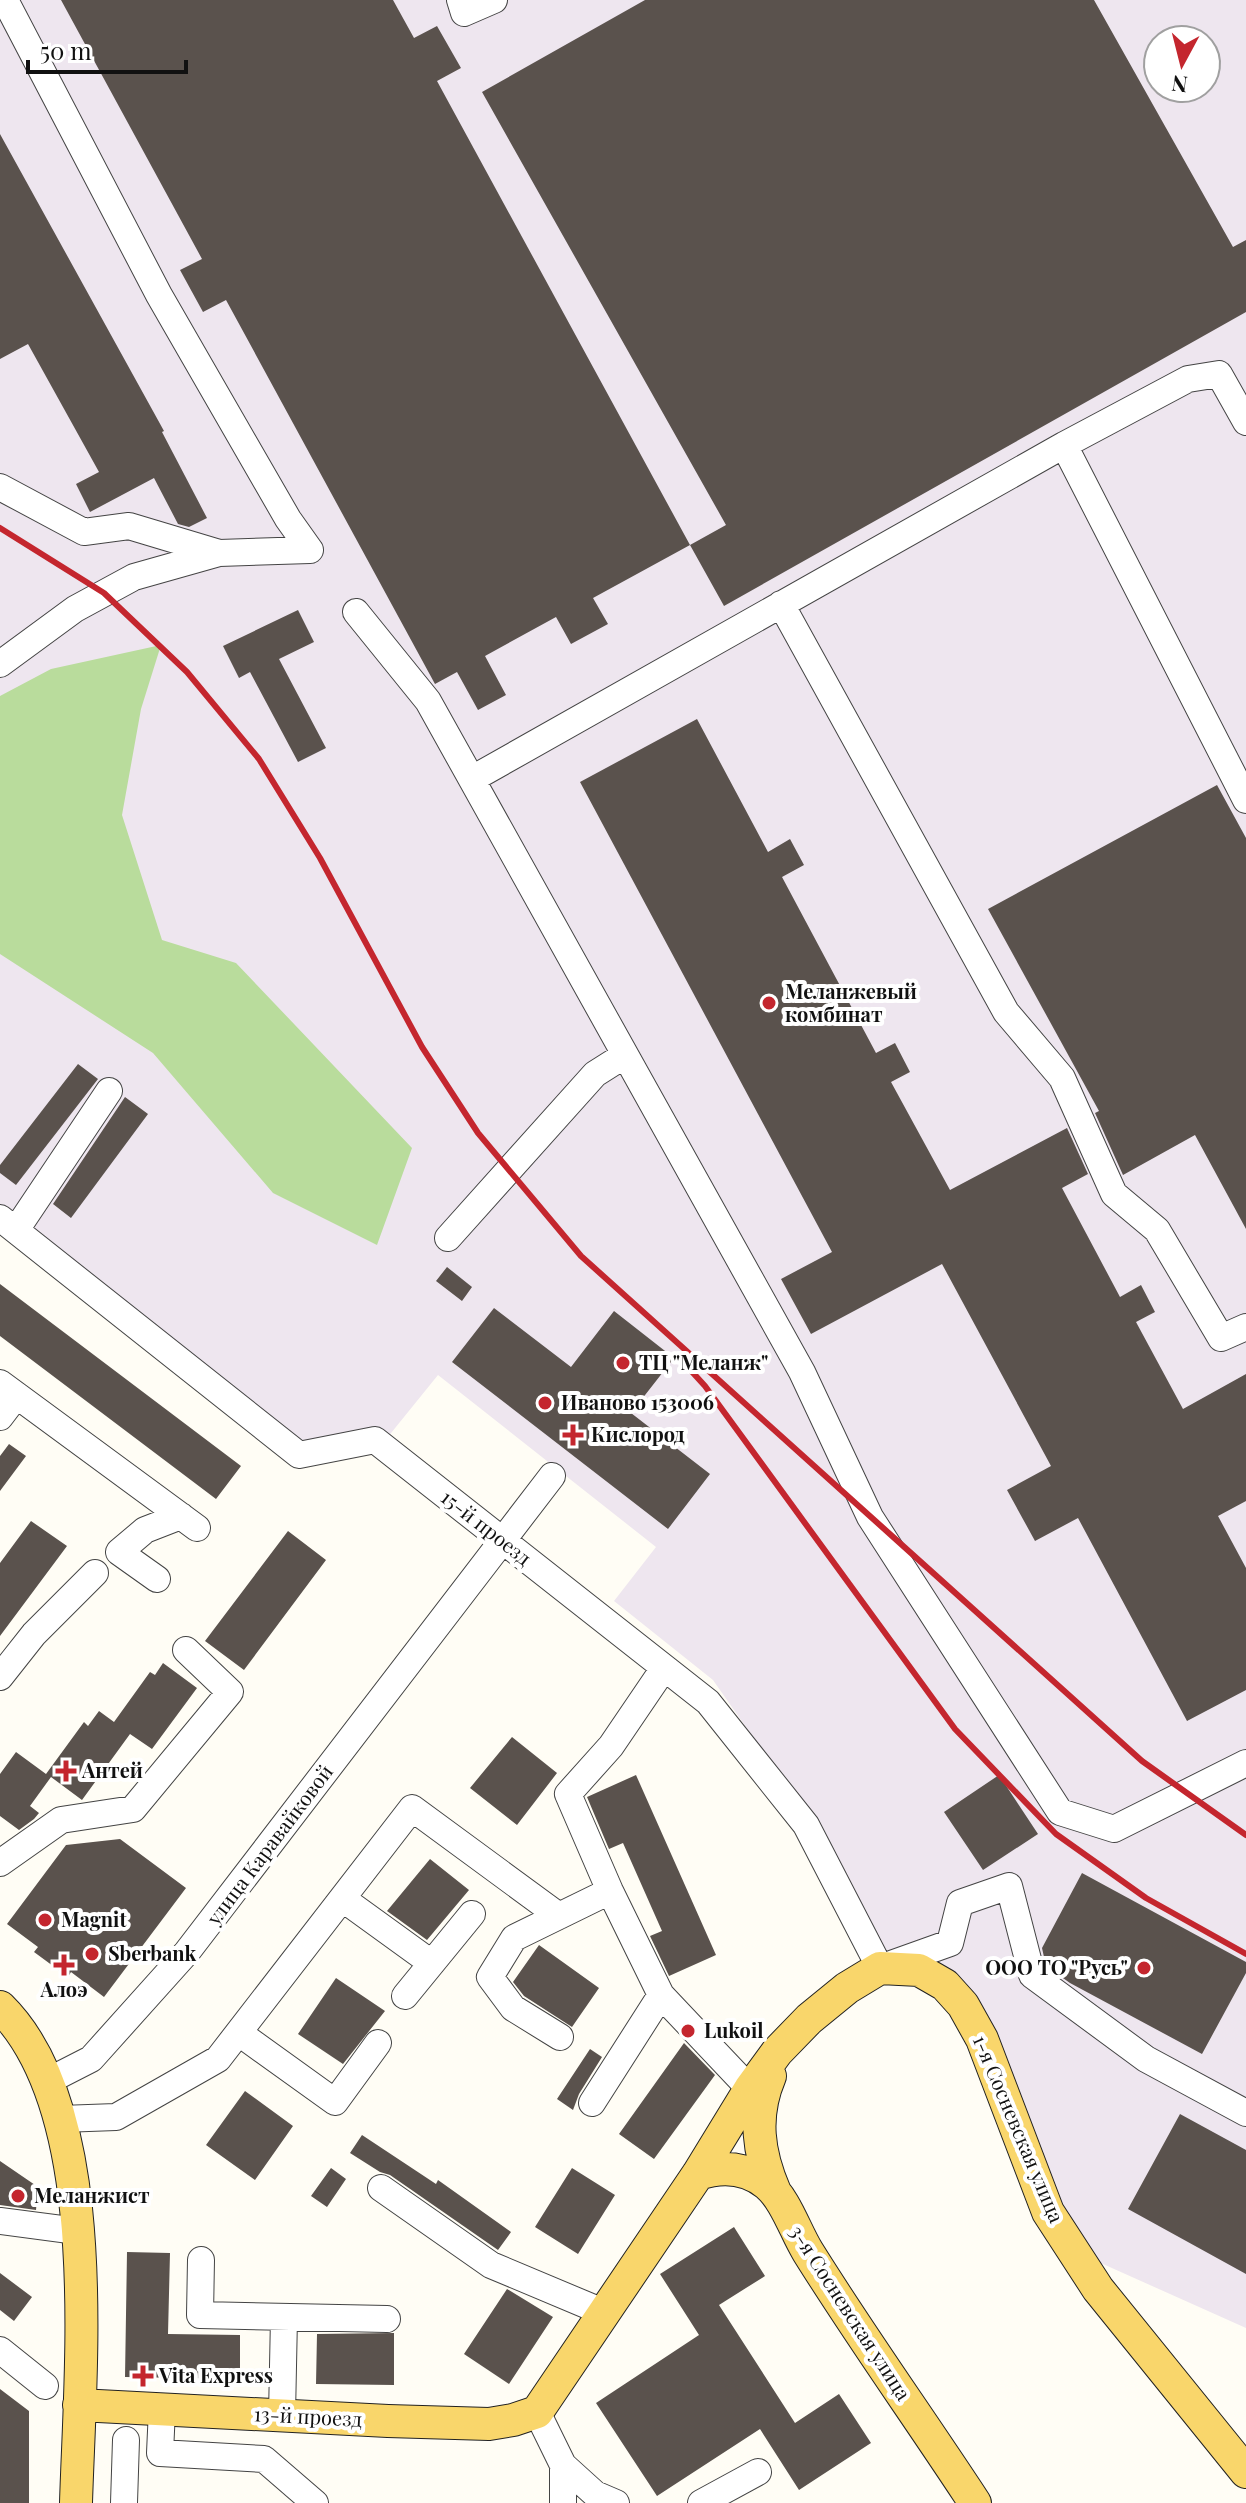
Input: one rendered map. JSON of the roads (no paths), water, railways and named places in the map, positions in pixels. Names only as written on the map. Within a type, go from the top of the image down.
[{"type":"main road","points":[[537,2412],[777,2052],[809,2019],[847,1988],[880,1968]]},
{"type":"main road","name":"1-я Сосневская улица","points":[[880,1968],[919,1970],[945,1985],[963,2005],[982,2039],[1048,2212],[1098,2289],[1246,2472]]},
{"type":"main road","points":[[0,2007],[48,2081],[61,2119],[71,2170],[82,2330],[76,2503]]},
{"type":"main road","points":[[775,2192],[760,2152],[759,2112],[774,2066],[788,2043]]},
{"type":"main road","name":"3-я Сосневская улица","points":[[698,2174],[721,2168],[745,2171],[767,2183],[775,2192],[806,2250],[975,2503]]},
{"type":"main road","name":"13-й проезд","points":[[79,2405],[489,2424],[537,2412]]},
{"type":"street","points":[[0,664],[75,609],[134,577],[219,553],[310,550],[288,519],[159,295],[5,0]]},
{"type":"street","points":[[460,0],[464,13],[494,0]]},
{"type":"street","points":[[0,46],[28,44]]},
{"type":"street","points":[[472,779],[1064,445],[1188,379],[1219,374],[1246,422]]},
{"type":"street","points":[[1064,445],[1246,800]]},
{"type":"street","points":[[0,487],[84,532],[129,526],[219,553]]},
{"type":"street","points":[[781,604],[1006,1012],[1062,1078],[1114,1194],[1157,1230],[1221,1338],[1246,1327]]},
{"type":"street","points":[[356,612],[428,701],[802,1372],[870,1517],[1060,1812],[1114,1829],[1246,1763]]},
{"type":"street","points":[[448,1238],[595,1074],[625,1055]]},
{"type":"street","points":[[8,1224],[109,1091]]},
{"type":"street","name":"15-й проезд","points":[[8,1224],[299,1455],[375,1440],[708,1702],[806,1825],[880,1968]]},
{"type":"street","points":[[0,1417],[8,1389],[189,1522],[145,1530],[119,1552],[157,1579]]},
{"type":"street","name":"улица Каравайковой","points":[[48,2081],[91,2059],[187,1952],[552,1476]]},
{"type":"street","points":[[0,1677],[34,1634],[95,1573]]},
{"type":"street","points":[[0,1863],[61,1820],[133,1809],[230,1692],[186,1650]]},
{"type":"street","points":[[664,1668],[611,1746],[568,1794],[610,1891],[661,1995],[750,2089]]},
{"type":"street","points":[[61,2119],[116,2117],[218,2059],[412,1808],[559,1916]]},
{"type":"street","points":[[880,1968],[950,1943],[960,1903],[1009,1886],[1032,1975],[1146,2059],[1246,2113]]},
{"type":"street","points":[[560,2037],[513,2008],[490,1977],[514,1938],[610,1891]]},
{"type":"street","points":[[343,1899],[430,1962]]},
{"type":"street","points":[[405,1996],[472,1914]]},
{"type":"street","points":[[592,2103],[661,1995]]},
{"type":"street","points":[[239,2033],[335,2102],[378,2043]]},
{"type":"street","points":[[381,2188],[491,2265],[603,2312]]},
{"type":"street","points":[[0,2221],[77,2231]]},
{"type":"street","points":[[201,2260],[200,2315],[387,2319]]},
{"type":"street","points":[[282,2415],[284,2317]]},
{"type":"street","points":[[0,2350],[45,2386]]},
{"type":"street","points":[[160,2453],[162,2409]]},
{"type":"street","points":[[537,2412],[563,2465],[595,2494],[616,2503]]},
{"type":"street","points":[[124,2503],[126,2446],[160,2453],[264,2459],[315,2503]]},
{"type":"street","points":[[563,2465],[563,2503]]},
{"type":"street","points":[[701,2503],[758,2472]]},
{"type":"railway","points":[[0,528],[104,593],[187,672],[259,759],[320,858],[422,1047],[478,1133],[581,1256],[1142,1761],[1246,1835]]},
{"type":"railway","points":[[684,1363],[705,1386],[955,1729],[1056,1834],[1146,1898],[1246,1954]]},
{"type":"place","name":"Меланжевый комбинат","points":[[769,1003]]},
{"type":"place","name":"ТЦ \"Меланж\"","points":[[623,1363]]},
{"type":"place","name":"Иваново 153006","points":[[545,1403]]},
{"type":"place","name":"Кислород","points":[[573,1435]]},
{"type":"place","name":"Антей","points":[[66,1771]]},
{"type":"place","name":"Magnit","points":[[45,1920]]},
{"type":"place","name":"Sberbank","points":[[92,1954]]},
{"type":"place","name":"Алоэ","points":[[64,1965]]},
{"type":"place","name":"ООО ТО \"Русь\"","points":[[1144,1968]]},
{"type":"place","name":"Lukoil","points":[[688,2031]]},
{"type":"place","name":"Меланжист","points":[[18,2196]]},
{"type":"place","name":"Vita Express","points":[[143,2376]]}]
